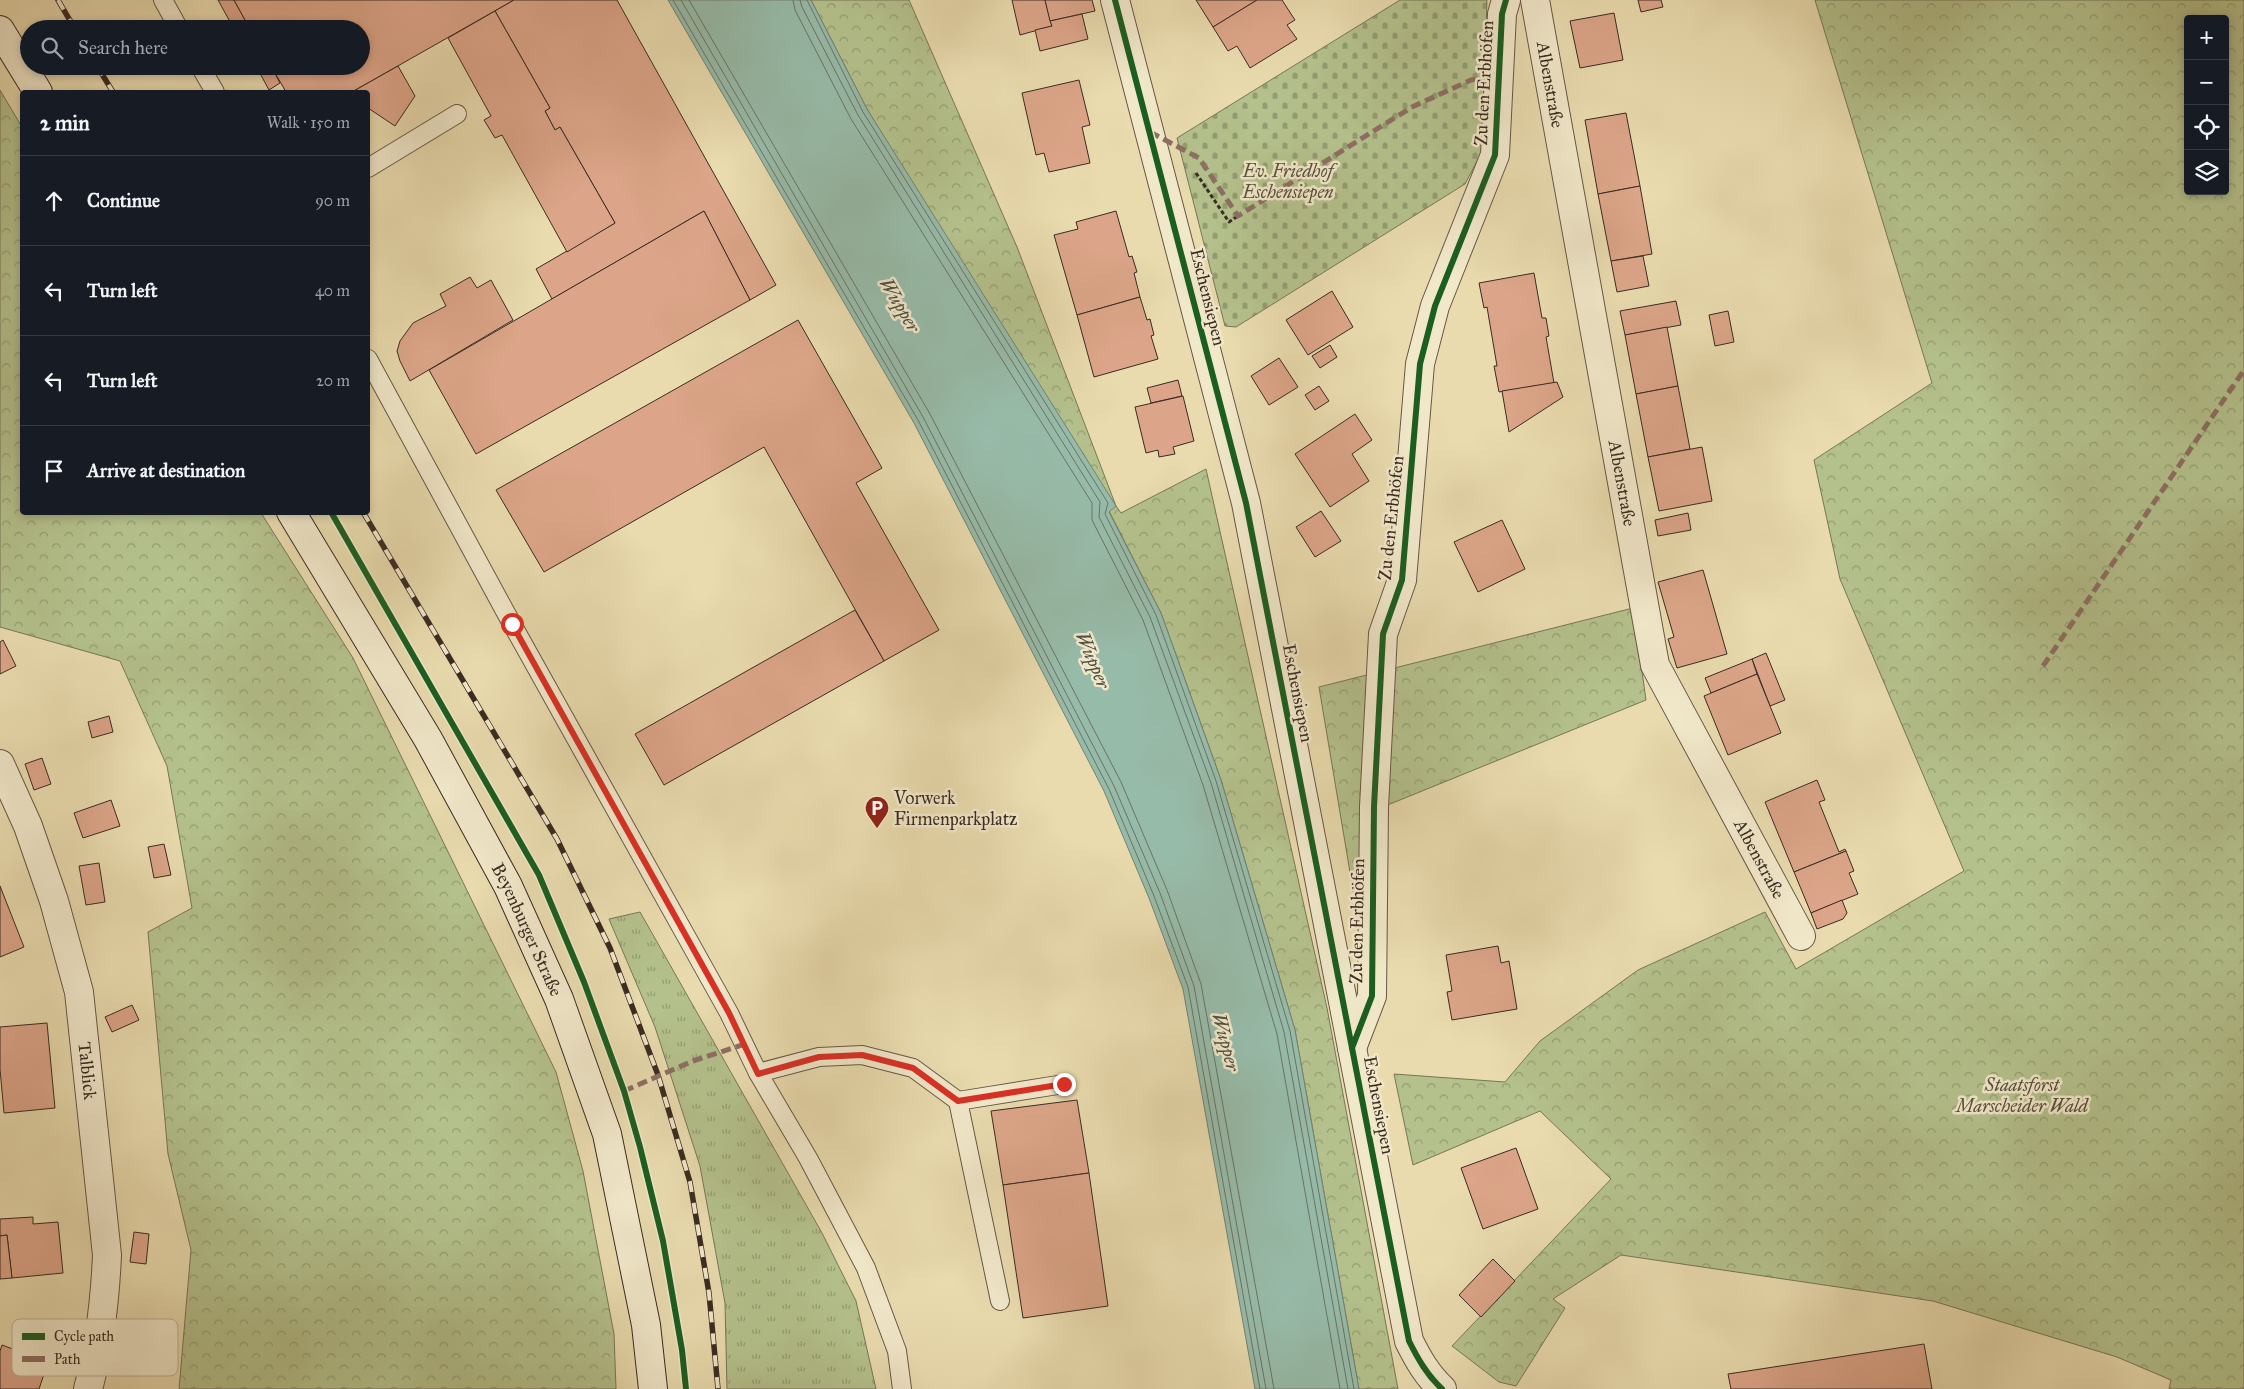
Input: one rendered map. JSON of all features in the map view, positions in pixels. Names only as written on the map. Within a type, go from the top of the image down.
[{"type":"street","name":"Eschensiepen","points":[[1115,0],[1246,503],[1409,1341],[1419,1361],[1432,1380],[1442,1389]]},
{"type":"street","name":"Zu den Erbhöfen","points":[[1352,1048],[1372,996],[1374,807],[1383,634],[1402,580],[1420,364],[1435,306],[1495,155],[1502,14],[1506,0]]},
{"type":"street","name":"Albenstraße","points":[[1535,0],[1656,665],[1801,936]]},
{"type":"street","points":[[0,30],[20,63]]},
{"type":"street","points":[[28,75],[37,90]]},
{"type":"street","name":"Beyenburger Straße","points":[[293,515],[432,747],[508,886],[560,999],[607,1134],[646,1325],[653,1389]]},
{"type":"street","name":"Talblick","points":[[0,764],[28,826],[54,901],[79,992],[107,1255],[102,1319]]},
{"type":"street","name":"Talblick","points":[[88,1389],[91,1376]]},
{"type":"lane","points":[[162,0],[174,20]]},
{"type":"lane","points":[[205,75],[214,90]]},
{"type":"lane","points":[[370,167],[457,114]]},
{"type":"lane","points":[[370,363],[512,624],[729,1013],[758,1074],[808,1158],[866,1268],[896,1351],[902,1389]]},
{"type":"lane","points":[[758,1074],[819,1057],[862,1055],[913,1068],[958,1101],[1000,1300]]},
{"type":"lane","points":[[958,1101],[1064,1084]]},
{"type":"path","points":[[1191,165],[1228,222],[1238,216]]},
{"type":"green space","points":[[811,0],[909,0],[1017,247],[1116,506],[1121,513],[1206,469],[1327,1008],[1398,1389],[1359,1389],[1295,1030],[1221,780],[1161,613],[1109,511],[867,109]]},
{"type":"green space","name":"Ev. Friedhof Eschensiepen","points":[[1400,0],[1487,0],[1482,152],[1465,184],[1236,327],[1225,326],[1177,138]]},
{"type":"green space","name":"Staatsforst Marscheider Wald","points":[[1815,0],[2244,0],[2244,1389],[2169,1389],[2171,1380],[2117,1357],[1933,1301],[1621,1255],[1553,1299],[1565,1308],[1516,1386],[1499,1382],[1452,1346],[1611,1179],[1540,1111],[1413,1165],[1394,1074],[1505,1082],[1540,1041],[1638,970],[1765,912],[1796,969],[1964,871],[1840,579],[1814,460],[1932,383]]},
{"type":"green space","points":[[0,90],[20,124],[20,515],[262,515],[353,658],[556,1072],[583,1171],[614,1334],[616,1389],[179,1389],[191,1250],[168,1154],[148,932],[192,908],[167,766],[120,661],[0,627]]},
{"type":"green space","points":[[1633,608],[1646,700],[1363,815],[1364,956],[1319,687]]},
{"type":"green space","points":[[640,912],[822,1233],[856,1301],[876,1389],[727,1389],[725,1303],[700,1166],[655,1027],[609,919]]},
{"type":"water","name":"Wupper","points":[[668,0],[811,0],[867,109],[1116,506],[1109,512],[1161,613],[1221,780],[1295,1030],[1359,1389],[1255,1389],[1183,989],[1149,898],[1104,791],[914,423]]},
{"type":"building","points":[[218,0],[234,0],[245,20],[229,20]]},
{"type":"building","points":[[234,0],[514,0],[356,90],[285,90],[276,75],[370,75],[370,20],[245,20]]},
{"type":"building","points":[[514,0],[617,0],[776,285],[750,300],[704,211],[552,299],[536,269],[615,223],[560,127],[555,130],[545,111],[550,108],[495,11]]},
{"type":"building","points":[[1012,0],[1045,0],[1052,26],[1020,35]]},
{"type":"building","points":[[1045,0],[1092,0],[1095,11],[1050,21]]},
{"type":"building","points":[[1196,0],[1257,0],[1213,27]]},
{"type":"building","points":[[1257,0],[1282,0],[1295,20],[1287,25],[1297,39],[1250,68],[1237,46],[1228,51],[1213,27]]},
{"type":"building","points":[[1638,0],[1661,0],[1663,7],[1641,12]]},
{"type":"building","points":[[495,11],[550,108],[545,111],[555,130],[560,127],[615,223],[567,252],[502,135],[495,138],[484,120],[491,116],[448,38]]},
{"type":"building","points":[[1614,13],[1623,60],[1580,68],[1570,21]]},
{"type":"building","points":[[1082,14],[1088,39],[1040,51],[1035,30],[1052,26],[1050,21]]},
{"type":"building","points":[[398,66],[415,96],[395,126],[370,109],[370,90],[356,90]]},
{"type":"building","points":[[261,75],[276,75],[280,83],[269,90]]},
{"type":"building","points":[[1079,80],[1090,125],[1082,127],[1090,163],[1049,172],[1044,153],[1036,155],[1022,93]]},
{"type":"building","points":[[1626,113],[1640,186],[1598,194],[1585,120]]},
{"type":"building","points":[[1640,186],[1652,254],[1611,261],[1598,194]]},
{"type":"building","points":[[704,211],[750,300],[476,454],[429,370]]},
{"type":"building","points":[[1116,211],[1129,257],[1132,256],[1137,272],[1134,273],[1140,297],[1077,315],[1054,235],[1078,229],[1076,222]]},
{"type":"building","points":[[1643,256],[1649,286],[1617,292],[1611,261]]},
{"type":"building","points":[[1534,273],[1542,318],[1546,318],[1549,336],[1546,337],[1554,383],[1499,392],[1494,366],[1497,366],[1487,307],[1484,308],[1479,283]]},
{"type":"building","points":[[470,277],[477,288],[491,280],[513,320],[410,381],[397,351],[400,341],[413,323],[446,306],[440,294]]},
{"type":"building","points":[[1332,291],[1353,327],[1308,355],[1286,320]]},
{"type":"building","points":[[1140,297],[1147,320],[1150,319],[1154,335],[1151,336],[1158,359],[1094,377],[1077,315]]},
{"type":"building","points":[[1676,301],[1681,325],[1625,335],[1620,311]]},
{"type":"building","points":[[1728,311],[1734,342],[1715,346],[1709,315]]},
{"type":"building","points":[[798,320],[882,468],[856,483],[939,630],[884,661],[764,447],[544,572],[496,490]]},
{"type":"building","points":[[1667,327],[1678,386],[1636,394],[1625,335]]},
{"type":"building","points":[[1330,345],[1337,357],[1320,368],[1312,356]]},
{"type":"building","points":[[1279,358],[1298,387],[1269,405],[1251,376]]},
{"type":"building","points":[[1178,380],[1182,396],[1151,403],[1147,388]]},
{"type":"building","points":[[1557,382],[1563,397],[1509,432],[1502,391]]},
{"type":"building","points":[[1319,386],[1329,401],[1315,410],[1305,395]]},
{"type":"building","points":[[1678,386],[1690,449],[1648,457],[1636,394]]},
{"type":"building","points":[[1183,396],[1194,441],[1173,447],[1175,454],[1159,457],[1158,450],[1146,453],[1135,407]]},
{"type":"building","points":[[1355,414],[1372,440],[1352,454],[1369,481],[1330,507],[1295,454]]},
{"type":"building","points":[[1702,447],[1712,501],[1659,511],[1648,457]]},
{"type":"building","points":[[1321,511],[1341,541],[1315,557],[1296,527]]},
{"type":"building","points":[[1688,513],[1691,530],[1658,536],[1655,520]]},
{"type":"building","points":[[1502,520],[1525,569],[1478,592],[1454,542]]},
{"type":"building","points":[[1703,570],[1727,654],[1677,668],[1668,639],[1674,637],[1658,582]]},
{"type":"building","points":[[855,610],[884,661],[664,785],[635,734]]},
{"type":"building","points":[[3,640],[16,666],[0,674],[0,642]]},
{"type":"building","points":[[1766,653],[1785,700],[1770,706],[1752,659]]},
{"type":"building","points":[[1752,659],[1757,674],[1711,693],[1705,678]]},
{"type":"building","points":[[1757,674],[1781,733],[1728,755],[1704,696]]},
{"type":"building","points":[[109,716],[113,732],[92,738],[88,722]]},
{"type":"building","points":[[42,758],[51,784],[34,790],[25,764]]},
{"type":"building","points":[[1817,780],[1825,800],[1819,802],[1839,852],[1845,849],[1846,851],[1794,872],[1765,802]]},
{"type":"building","points":[[111,800],[120,826],[83,838],[74,813]]},
{"type":"building","points":[[164,844],[171,875],[154,878],[148,847]]},
{"type":"building","points":[[1846,851],[1854,871],[1849,873],[1858,894],[1811,913],[1794,872]]},
{"type":"building","points":[[99,863],[105,902],[86,905],[79,866]]},
{"type":"building","points":[[0,886],[24,947],[0,957]]},
{"type":"building","points":[[1842,900],[1847,913],[1843,919],[1817,929],[1811,913]]},
{"type":"building","points":[[1498,946],[1501,963],[1509,961],[1517,1009],[1452,1020],[1447,992],[1452,991],[1446,955]]},
{"type":"building","points":[[132,1005],[139,1020],[112,1032],[105,1017]]},
{"type":"building","points":[[47,1023],[55,1108],[4,1113],[0,1069],[0,1027]]},
{"type":"building","points":[[1077,1100],[1089,1173],[1003,1185],[991,1111]]},
{"type":"building","points":[[1516,1148],[1538,1209],[1483,1229],[1461,1168]]},
{"type":"building","points":[[1089,1173],[1108,1306],[1023,1318],[1003,1185]]},
{"type":"building","points":[[33,1217],[33,1224],[58,1222],[63,1273],[12,1278],[7,1235],[0,1236],[0,1219]]},
{"type":"building","points":[[134,1232],[149,1234],[146,1264],[130,1262]]},
{"type":"building","points":[[7,1235],[12,1278],[0,1279],[0,1236]]},
{"type":"building","points":[[1493,1259],[1515,1281],[1481,1317],[1459,1295]]},
{"type":"building","points":[[1924,1344],[1932,1389],[1731,1389],[1728,1374]]},
{"type":"building","points":[[2,1345],[12,1349],[12,1376],[43,1376],[39,1389],[0,1389],[0,1351]]},
{"type":"railway","points":[[58,0],[70,20]]},
{"type":"railway","points":[[103,75],[112,90]]},
{"type":"railway","points":[[365,515],[557,839],[610,948],[658,1075],[690,1182],[709,1293],[718,1389]]},
{"type":"marked path","points":[[1150,132],[1199,158],[1238,216],[1412,107],[1471,80],[1500,74]]},
{"type":"marked path","points":[[2043,666],[2244,370]]},
{"type":"marked path","points":[[624,1091],[693,1061],[745,1044]]},
{"type":"cycle path","points":[[1115,0],[1246,503],[1409,1341],[1423,1366],[1442,1389]]},
{"type":"cycle path","points":[[1352,1048],[1372,996],[1374,807],[1383,634],[1402,580],[1420,364],[1435,306],[1495,155],[1502,14],[1506,0]]},
{"type":"cycle path","points":[[333,515],[539,875],[584,982],[624,1091],[640,1147],[663,1241],[682,1350],[686,1389]]},
{"type":"place","name":"Vorwerk Firmenparkplatz","points":[[877,829]]},
{"type":"route","points":[[512,624],[729,1013],[758,1074],[819,1057],[862,1055],[913,1068],[958,1101],[1064,1084]]}]
